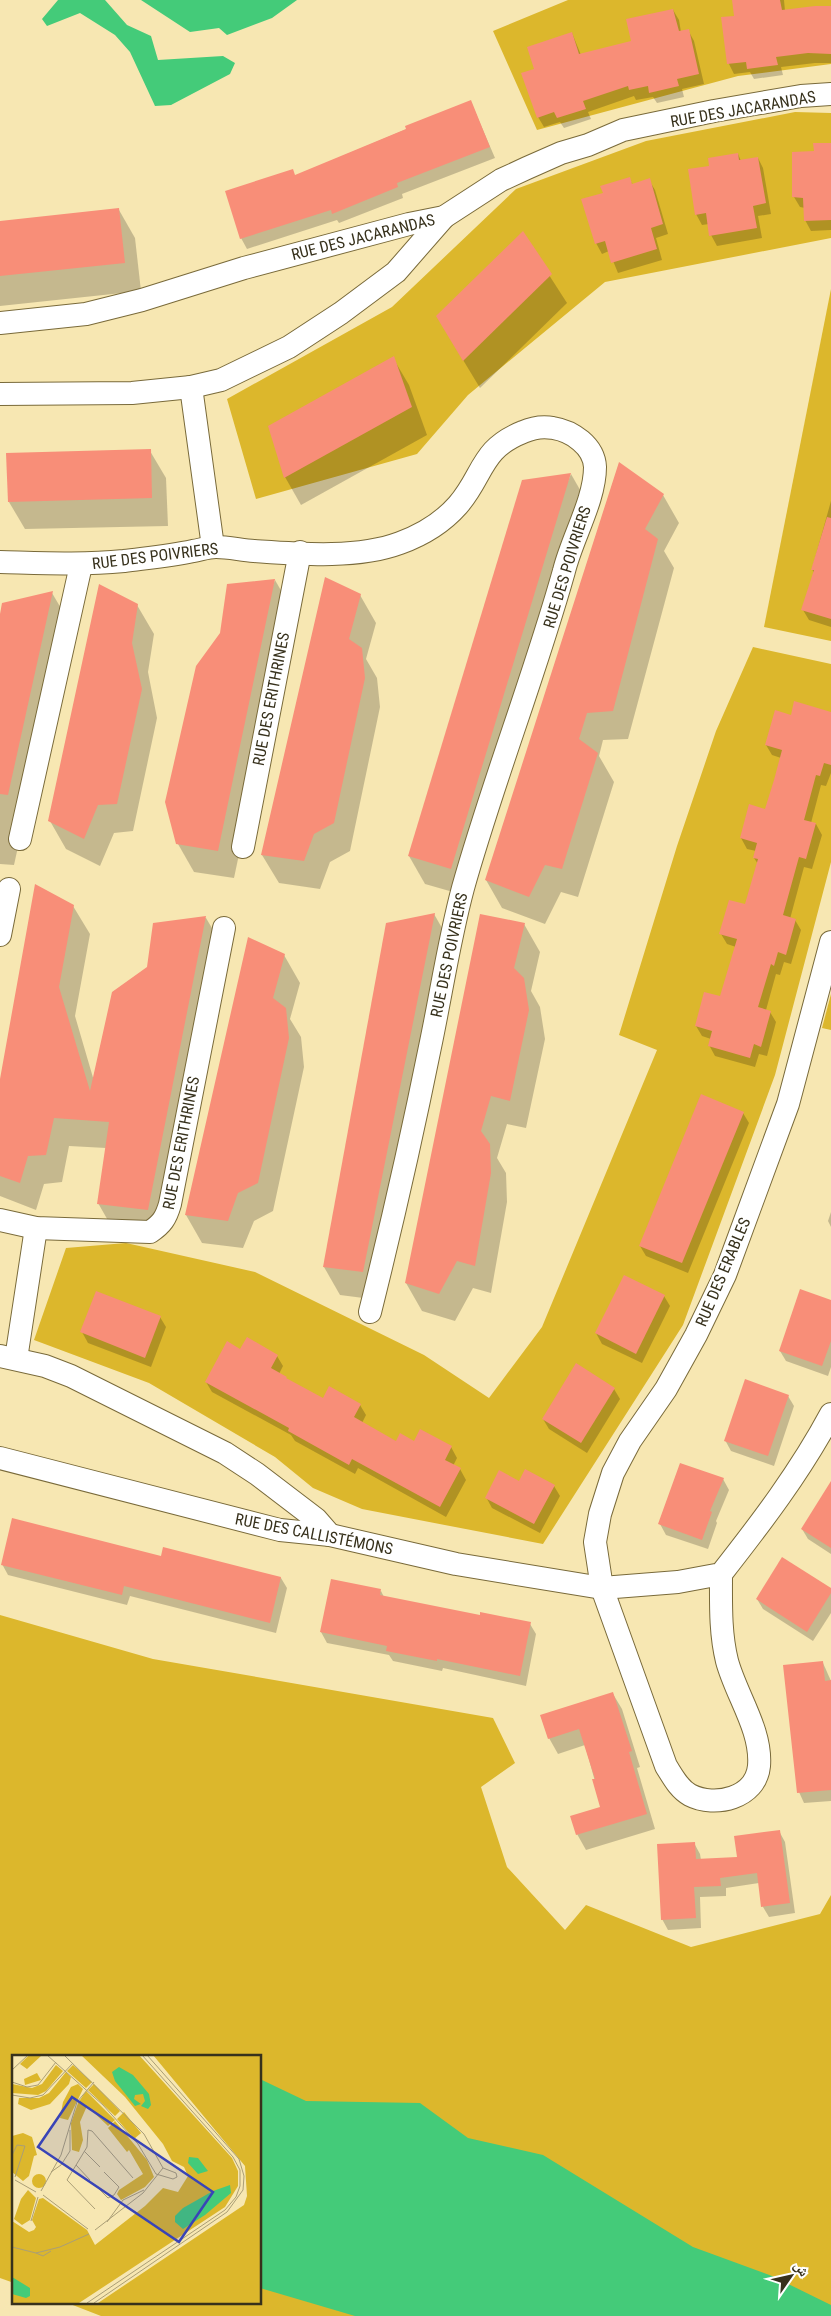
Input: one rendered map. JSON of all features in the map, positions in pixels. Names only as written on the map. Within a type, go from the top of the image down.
[{"type":"street","name":"RUE DES JACARANDAS","points":[[0,323],[86,314],[142,300],[244,268],[409,224],[444,217],[501,180],[561,153],[588,145],[623,130],[714,111],[801,96],[831,94]]},
{"type":"street","points":[[0,394],[132,393],[191,387],[221,380],[289,347],[341,313],[396,272],[444,217]]},
{"type":"street","points":[[191,387],[213,547]]},
{"type":"street","name":"RUE DES POIVRIERS","points":[[0,562],[81,564],[169,555],[213,547],[335,554],[374,549],[399,544],[426,531],[446,517],[461,501],[481,466],[494,449],[510,438],[531,429],[549,426],[565,431],[578,439],[591,451],[595,463],[593,481],[587,503],[564,569],[554,608],[486,813],[462,892],[403,1178],[370,1312]]},
{"type":"street","name":"RUE DES ERITHRINES","points":[[243,847],[300,552]]},
{"type":"street","points":[[20,839],[81,564]]},
{"type":"street","points":[[0,935],[9,888]]},
{"type":"street","name":"RUE DES ERITHRINES","points":[[0,1220],[36,1228],[150,1232],[160,1226],[167,1217],[224,928]]},
{"type":"street","name":"RUE DES ERABLES","points":[[602,1588],[595,1542],[600,1514],[613,1473],[630,1441],[666,1389],[696,1335],[725,1275],[788,1104],[831,942]]},
{"type":"street","points":[[36,1228],[8,1358],[45,1366],[71,1376],[225,1453],[290,1498],[316,1519],[330,1535]]},
{"type":"street","points":[[602,1588],[666,1766],[681,1789],[692,1796],[721,1801],[736,1796],[749,1787],[759,1769],[760,1752],[727,1661],[723,1632],[721,1574],[760,1525],[801,1467],[831,1414]]},
{"type":"street","name":"RUE DES CALLISTÉMONS","points":[[0,1458],[280,1530],[330,1535],[456,1564],[602,1588],[678,1582],[721,1574]]},
{"type":"shaded area","points":[[58,0],[105,0],[127,25],[151,36],[158,60],[223,56],[235,63],[230,74],[171,105],[155,106],[130,52],[115,35],[80,13],[47,26],[42,19]]},
{"type":"shaded area","points":[[141,0],[297,0],[272,18],[227,35],[219,28],[190,32]]},
{"type":"shaded area","points":[[568,0],[831,0],[831,64],[738,76],[537,130],[493,31]]},
{"type":"shaded area","points":[[795,112],[831,113],[831,238],[605,282],[468,395],[417,454],[256,499],[227,399],[392,307],[516,189],[646,141]]},
{"type":"shaded area","points":[[831,289],[831,641],[764,627]]},
{"type":"shaded area","points":[[753,647],[831,664],[831,862],[775,1075],[683,1325],[543,1544],[362,1509],[313,1488],[275,1457],[149,1383],[34,1340],[66,1248],[126,1243],[255,1272],[424,1355],[489,1398],[542,1327],[657,1050],[619,1035],[677,846],[716,731]]},
{"type":"shaded area","points":[[831,994],[831,1030],[822,1028]]},
{"type":"shaded area","points":[[0,1615],[153,1659],[493,1718],[515,1763],[481,1787],[507,1867],[565,1930],[586,1905],[691,1947],[820,1914],[831,1895],[831,2316],[101,2316],[70,2304],[261,2304],[261,2055],[12,2055],[12,2282],[0,2278]]},
{"type":"shaded area","points":[[261,2080],[306,2101],[420,2103],[468,2138],[543,2155],[693,2247],[772,2276],[831,2305],[831,2316],[355,2316],[261,2288]]},
{"type":"building","points":[[732,0],[780,0],[782,10],[831,6],[831,54],[808,53],[776,57],[778,65],[747,69],[746,62],[727,64],[721,17],[734,16]]},
{"type":"building","points":[[673,9],[679,31],[689,29],[699,74],[677,79],[679,86],[649,93],[648,86],[629,90],[628,86],[583,101],[586,109],[557,118],[554,112],[537,118],[521,73],[534,69],[527,47],[572,32],[579,54],[631,41],[626,19]]},
{"type":"building","points":[[471,100],[490,147],[397,183],[398,187],[332,214],[331,210],[240,239],[225,191],[293,169],[295,175],[406,129],[405,126]]},
{"type":"building","points":[[813,143],[831,143],[831,220],[804,221],[803,198],[792,197],[792,152],[814,151]]},
{"type":"building","points":[[738,153],[739,160],[758,157],[766,203],[753,206],[757,228],[709,236],[706,213],[695,215],[688,169],[709,166],[708,158]]},
{"type":"building","points":[[630,177],[632,184],[650,178],[663,224],[651,228],[657,249],[611,263],[605,241],[595,244],[581,199],[603,193],[600,186]]},
{"type":"building","points":[[119,208],[125,263],[0,276],[0,221]]},
{"type":"building","points":[[523,231],[552,274],[463,361],[436,316]]},
{"type":"building","points":[[394,356],[412,407],[284,478],[268,426]]},
{"type":"building","points":[[151,449],[152,498],[8,502],[6,453]]},
{"type":"building","points":[[619,462],[664,494],[645,529],[658,539],[613,711],[587,713],[579,739],[598,753],[562,869],[545,865],[529,897],[485,880]]},
{"type":"building","points":[[571,473],[451,869],[408,856],[522,480]]},
{"type":"building","points":[[827,517],[831,518],[831,619],[801,610],[814,570],[811,570]]},
{"type":"building","points":[[325,577],[361,594],[349,639],[362,648],[365,678],[334,823],[314,834],[304,861],[261,855]]},
{"type":"building","points":[[275,579],[218,851],[176,844],[165,802],[196,666],[220,633],[227,584]]},
{"type":"building","points":[[99,584],[138,604],[132,643],[142,689],[117,804],[98,805],[84,839],[48,821]]},
{"type":"building","points":[[53,591],[8,795],[0,794],[0,614],[2,603]]},
{"type":"building","points":[[794,701],[831,712],[831,765],[824,763],[820,776],[816,775],[804,820],[816,823],[806,859],[799,857],[783,915],[796,919],[786,955],[778,952],[774,966],[771,964],[758,1007],[771,1011],[761,1047],[754,1044],[750,1058],[708,1046],[712,1031],[695,1026],[704,992],[720,996],[737,939],[719,934],[729,900],[745,904],[758,859],[753,858],[757,843],[740,838],[749,804],[765,809],[774,780],[782,750],[765,745],[775,710],[791,715]]},
{"type":"building","points":[[35,884],[74,905],[59,987],[90,1091],[112,992],[147,967],[153,923],[206,916],[148,1210],[97,1204],[109,1122],[54,1118],[46,1155],[28,1156],[20,1183],[0,1176],[0,1079]]},
{"type":"building","points":[[435,913],[363,1272],[323,1267],[386,923]]},
{"type":"building","points":[[480,914],[525,923],[514,968],[524,978],[529,1010],[510,1101],[491,1096],[481,1131],[490,1144],[491,1173],[475,1266],[457,1261],[439,1294],[405,1283]]},
{"type":"building","points":[[248,937],[285,954],[273,998],[286,1008],[289,1038],[258,1183],[238,1193],[228,1221],[185,1215]]},
{"type":"building","points":[[701,1094],[744,1112],[682,1263],[639,1246]]},
{"type":"building","points":[[624,1275],[665,1295],[636,1354],[595,1333]]},
{"type":"building","points":[[800,1289],[831,1300],[831,1341],[822,1366],[779,1351]]},
{"type":"building","points":[[96,1291],[161,1316],[145,1358],[80,1332]]},
{"type":"building","points":[[247,1337],[278,1355],[271,1368],[323,1398],[329,1386],[361,1404],[354,1417],[396,1441],[400,1433],[414,1441],[420,1429],[452,1446],[445,1460],[461,1468],[440,1507],[352,1459],[349,1465],[288,1431],[289,1428],[205,1382],[227,1341],[240,1349]]},
{"type":"building","points":[[576,1363],[615,1388],[581,1443],[542,1419]]},
{"type":"building","points":[[745,1379],[789,1395],[768,1456],[724,1441]]},
{"type":"building","points":[[680,1463],[724,1478],[710,1511],[712,1512],[702,1540],[658,1524]]},
{"type":"building","points":[[525,1469],[555,1485],[534,1524],[485,1498],[499,1470],[519,1481]]},
{"type":"building","points":[[831,1481],[831,1548],[801,1529]]},
{"type":"building","points":[[12,1518],[161,1556],[163,1547],[281,1577],[270,1623],[124,1586],[122,1595],[1,1565]]},
{"type":"building","points":[[782,1557],[831,1588],[831,1593],[807,1632],[756,1599]]},
{"type":"building","points":[[331,1579],[381,1589],[380,1595],[480,1615],[480,1612],[531,1622],[520,1676],[386,1651],[387,1646],[320,1632]]},
{"type":"building","points":[[823,1661],[825,1681],[831,1680],[831,1790],[797,1793],[783,1665]]},
{"type":"building","points":[[613,1692],[632,1751],[629,1752],[647,1814],[576,1835],[570,1816],[600,1807],[592,1779],[595,1779],[579,1729],[548,1739],[540,1715]]},
{"type":"building","points":[[780,1830],[790,1903],[761,1907],[757,1873],[720,1878],[721,1886],[694,1887],[696,1918],[661,1920],[657,1844],[695,1842],[696,1859],[737,1857],[734,1836]]}]
